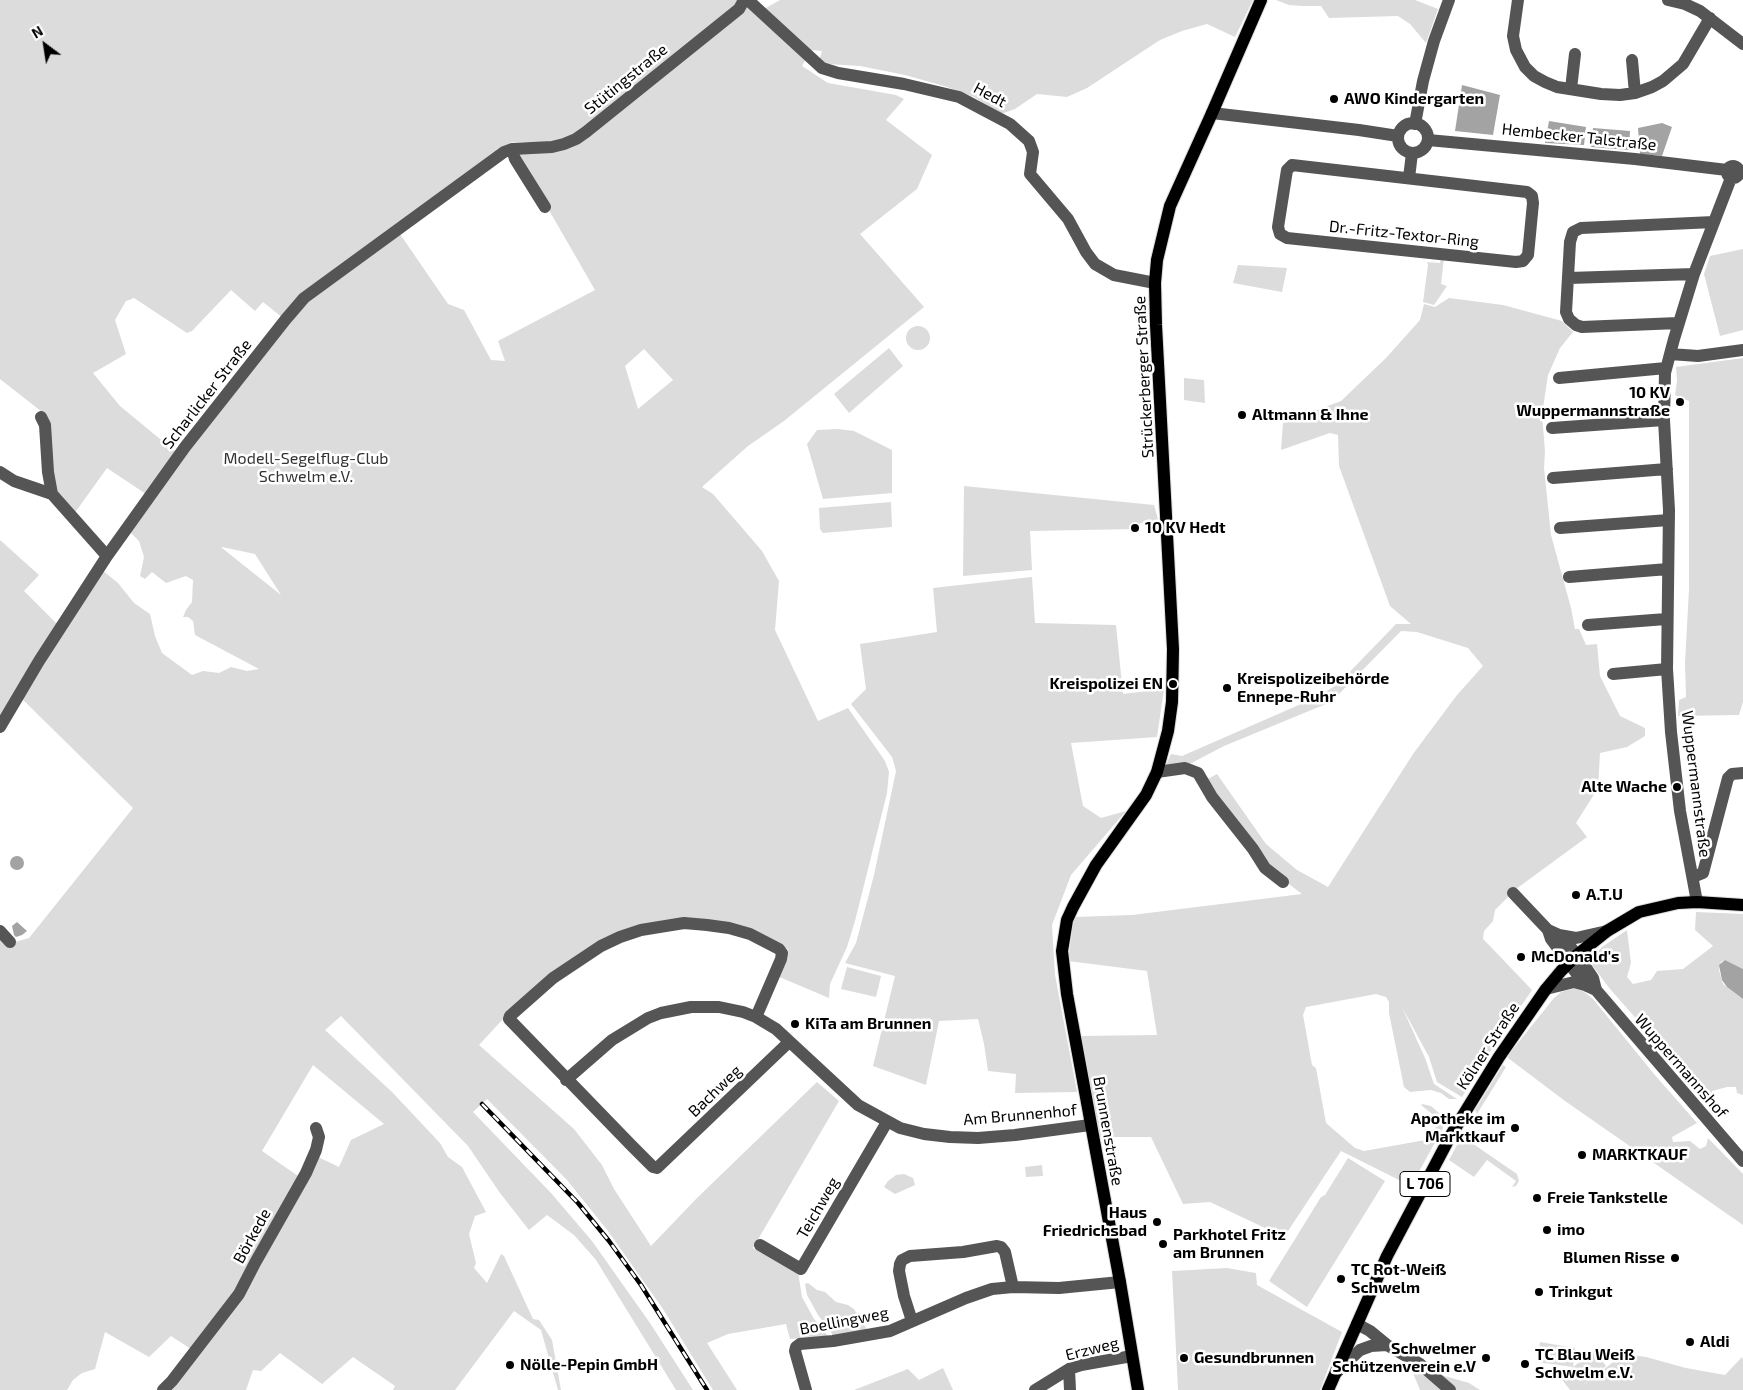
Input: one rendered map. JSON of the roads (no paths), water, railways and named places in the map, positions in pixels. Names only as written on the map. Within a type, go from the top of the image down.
[{"type":"main road","name":"Strückerberger Straße","points":[[1073,907],[1096,865],[1146,795],[1157,772],[1168,731],[1172,702],[1173,666],[1155,283],[1157,260],[1170,206],[1261,0]]},
{"type":"main road","name":"Kölner Straße","points":[[1356,1324],[1387,1256],[1451,1134],[1499,1056],[1546,989],[1572,959],[1606,931],[1626,918],[1650,908],[1697,902],[1743,905]]},
{"type":"main road","name":"Brunnenstraße","points":[[1073,907],[1066,926],[1062,951],[1067,994],[1138,1390]]},
{"type":"main road","name":"L 706","points":[[1328,1390],[1356,1324]]},
{"type":"street","name":"Stütingstraße","points":[[512,149],[552,147],[576,139],[738,9],[746,0]]},
{"type":"street","name":"Hedt","points":[[746,0],[822,68],[838,73],[913,86],[959,97],[1010,124],[1029,141],[1033,152],[1030,174],[1068,219],[1086,252],[1095,264],[1114,275],[1155,283]]},
{"type":"street","points":[[1415,124],[1423,81],[1434,41],[1449,0]]},
{"type":"street","points":[[1518,0],[1513,36],[1516,50],[1525,67],[1534,76],[1544,82],[1571,89],[1620,95],[1635,93],[1652,87],[1663,81],[1683,64],[1710,18]]},
{"type":"street","points":[[1668,0],[1685,4],[1700,11],[1743,44]]},
{"type":"street","points":[[1571,89],[1575,54]]},
{"type":"street","points":[[1632,60],[1635,93]]},
{"type":"street","points":[[1212,114],[1398,136]]},
{"type":"street","points":[[1415,124],[1422,126],[1426,130],[1428,140],[1424,149],[1420,152],[1412,153],[1407,152],[1400,146],[1398,136],[1403,127],[1415,124]]},
{"type":"street","name":"Hembecker Talstraße","points":[[1428,140],[1635,159],[1735,171]]},
{"type":"street","points":[[512,149],[515,159],[545,207]]},
{"type":"street","name":"Scharlicker Straße","points":[[0,727],[39,661],[108,556],[185,447],[304,298],[504,152],[512,149]]},
{"type":"street","points":[[1409,178],[1412,153]]},
{"type":"street","name":"Wuppermannstraße","points":[[1697,902],[1677,787],[1666,669],[1669,520],[1664,420],[1666,368],[1694,274],[1743,155]]},
{"type":"street","name":"Dr.-Fritz-Textor-Ring","points":[[1292,165],[1409,178],[1530,194],[1533,203],[1526,258],[1516,262],[1287,238],[1278,231],[1287,170],[1292,165]]},
{"type":"street","points":[[1678,323],[1582,327],[1569,319],[1566,312],[1570,242],[1573,232],[1581,228],[1714,222]]},
{"type":"street","points":[[1569,278],[1694,274]]},
{"type":"street","points":[[1670,354],[1698,356],[1743,350]]},
{"type":"street","points":[[1559,378],[1666,368]]},
{"type":"street","points":[[41,417],[45,426],[48,472],[52,494]]},
{"type":"street","points":[[1552,428],[1664,420]]},
{"type":"street","points":[[1553,478],[1667,469]]},
{"type":"street","points":[[0,472],[14,481],[52,494],[108,556]]},
{"type":"street","points":[[1560,528],[1669,520]]},
{"type":"street","points":[[1568,577],[1668,570]]},
{"type":"street","points":[[1588,625],[1666,619]]},
{"type":"street","points":[[1613,674],[1666,669]]},
{"type":"street","points":[[1157,772],[1185,768],[1198,773],[1212,797],[1253,849],[1265,868],[1283,882]]},
{"type":"street","points":[[1693,877],[1703,873],[1728,778],[1732,774],[1743,773]]},
{"type":"street","name":"Wuppermannshof","points":[[1513,893],[1553,932],[1551,939],[1572,959],[1590,988],[1743,1161]]},
{"type":"street","points":[[566,1080],[511,1023],[510,1016],[553,978],[581,958],[620,936],[641,930],[684,924],[707,925],[729,928],[750,934],[779,949],[782,953],[781,960],[756,1017]]},
{"type":"street","points":[[0,931],[10,942]]},
{"type":"street","points":[[1553,932],[1576,938],[1606,931]]},
{"type":"street","points":[[1546,989],[1569,982],[1590,988]]},
{"type":"street","name":"Am Brunnenhof","points":[[566,1080],[612,1040],[648,1018],[661,1013],[691,1007],[719,1007],[756,1017],[776,1029],[858,1105],[900,1128],[924,1134],[959,1138],[1015,1135],[1090,1125]]},
{"type":"street","name":"Bachweg","points":[[566,1080],[653,1167],[658,1168],[789,1042]]},
{"type":"street","name":"Teichweg","points":[[760,1245],[801,1269],[887,1122]]},
{"type":"street","name":"Börkede","points":[[163,1390],[195,1352],[239,1294],[254,1263],[306,1173],[316,1150],[319,1137],[316,1128]]},
{"type":"street","name":"Boellingweg","points":[[912,1321],[899,1271],[902,1260],[910,1256],[1000,1247],[1005,1252],[1013,1287]]},
{"type":"street","name":"Boellingweg","points":[[806,1390],[795,1350],[798,1345],[890,1331],[992,1289],[1013,1287],[1060,1288],[1120,1282]]},
{"type":"street","points":[[1356,1324],[1364,1340],[1382,1345],[1420,1364],[1450,1390]]},
{"type":"street","points":[[1335,1373],[1358,1352],[1382,1345]]},
{"type":"street","name":"Erzweg","points":[[1035,1390],[1069,1369],[1132,1356]]},
{"type":"street","points":[[1069,1369],[1070,1390]]},
{"type":"railway","points":[[482,1104],[578,1203],[609,1241],[641,1285],[707,1390]]},
{"type":"place","name":"AWO Kindergarten","points":[[1334,99]]},
{"type":"place","name":"10 KV Wuppermannstraße","points":[[1680,402]]},
{"type":"place","name":"Altmann & Ihne","points":[[1242,415]]},
{"type":"place","name":"10 KV Hedt","points":[[1135,528]]},
{"type":"place","name":"Kreispolizei EN","points":[[1173,684]]},
{"type":"place","name":"Kreispolizeibehörde Ennepe-Ruhr","points":[[1227,688]]},
{"type":"place","name":"Alte Wache","points":[[1677,787]]},
{"type":"place","name":"A.T.U","points":[[1576,895]]},
{"type":"place","name":"McDonald's","points":[[1521,957]]},
{"type":"place","name":"KiTa am Brunnen","points":[[795,1024]]},
{"type":"place","name":"Apotheke im Marktkauf","points":[[1515,1128]]},
{"type":"place","name":"MARKTKAUF","points":[[1582,1155]]},
{"type":"place","name":"Freie Tankstelle","points":[[1537,1198]]},
{"type":"place","name":"Haus Friedrichsbad","points":[[1157,1222]]},
{"type":"place","name":"imo","points":[[1547,1230]]},
{"type":"place","name":"Parkhotel Fritz am Brunnen","points":[[1163,1244]]},
{"type":"place","name":"Blumen Risse","points":[[1675,1258]]},
{"type":"place","name":"TC Rot-Weiß Schwelm","points":[[1341,1279]]},
{"type":"place","name":"Trinkgut","points":[[1539,1292]]},
{"type":"place","name":"Aldi","points":[[1690,1342]]},
{"type":"place","name":"Gesundbrunnen","points":[[1184,1358]]},
{"type":"place","name":"Schwelmer Schützenverein e.V","points":[[1486,1358]]},
{"type":"place","name":"TC Blau Weiß Schwelm e.V.","points":[[1525,1364]]},
{"type":"place","name":"Nölle-Pepin GmbH","points":[[510,1365]]},
{"type":"park label","name":"Modell-Segelflug-Club Schwelm e.V.","points":[[306,468]]}]
